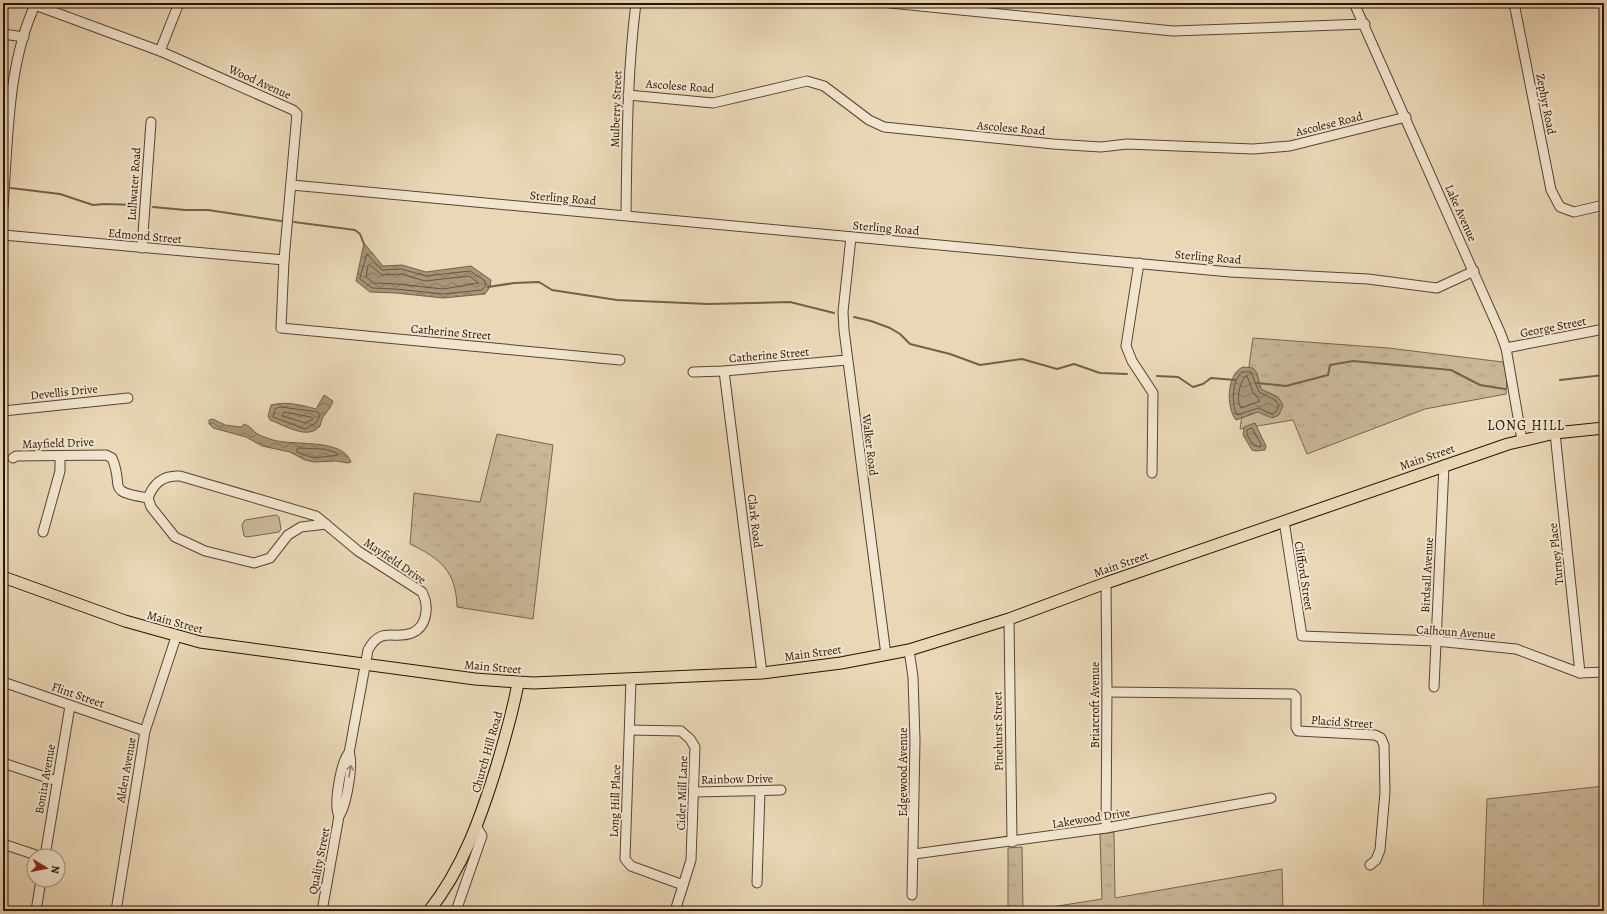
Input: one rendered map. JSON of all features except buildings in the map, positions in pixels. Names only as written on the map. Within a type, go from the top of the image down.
[{"type":"main road","name":"Main Street","points":[[3,577],[125,621],[176,637],[229,648],[365,663],[468,678],[518,683],[762,673],[886,655],[909,650],[1009,619],[1106,583],[1444,465],[1522,440],[1555,433],[1604,428]]},
{"type":"main road","name":"Church Hill Road","points":[[430,911],[455,873],[477,827],[502,749],[518,683]]},
{"type":"street","points":[[160,51],[179,3]]},
{"type":"street","name":"Mulberry Street","points":[[626,215],[630,50],[636,3]]},
{"type":"street","points":[[890,3],[1173,31],[1365,24]]},
{"type":"street","name":"Lake Avenue","points":[[1354,3],[1365,24],[1474,271],[1506,348],[1522,440]]},
{"type":"street","name":"Zephyr Road","points":[[1514,3],[1551,190],[1560,207],[1574,212],[1604,205]]},
{"type":"street","points":[[3,208],[6,141],[17,67],[24,37],[35,4]]},
{"type":"street","name":"Wood Avenue","points":[[35,4],[160,51],[293,110],[298,114],[284,260],[281,328]]},
{"type":"street","points":[[3,34],[24,37]]},
{"type":"street","name":"Ascolese Road","points":[[628,95],[714,102],[806,81],[824,86],[869,120],[884,127],[1101,147],[1127,144],[1253,149],[1277,148],[1406,117]]},
{"type":"street","name":"Lullwater Road","points":[[142,248],[151,122]]},
{"type":"street","name":"Sterling Road","points":[[292,185],[1230,272],[1368,279],[1437,288],[1474,271]]},
{"type":"street","name":"Edmond Street","points":[[3,235],[284,260]]},
{"type":"street","name":"Walker Road","points":[[851,237],[843,312],[847,360],[886,655]]},
{"type":"street","points":[[1139,263],[1126,346],[1132,361],[1153,392],[1152,474]]},
{"type":"street","name":"Catherine Street","points":[[281,328],[620,360]]},
{"type":"street","name":"George Street","points":[[1506,348],[1604,329]]},
{"type":"street","name":"Catherine Street","points":[[693,372],[724,371],[847,360]]},
{"type":"street","name":"Clark Road","points":[[724,371],[762,673]]},
{"type":"street","name":"Devellis Drive","points":[[3,411],[128,398]]},
{"type":"street","name":"Turney Place","points":[[1555,433],[1580,673]]},
{"type":"street","name":"Mayfield Drive","points":[[13,458],[16,456],[100,454],[110,456],[114,461],[116,482],[124,494],[148,498],[151,490],[162,478],[180,476],[316,516],[358,551],[418,588],[425,598],[427,610],[425,617],[416,629],[411,633],[382,635],[376,638],[368,650],[365,663]]},
{"type":"street","points":[[43,532],[60,471],[60,456]]},
{"type":"street","name":"Birdsall Avenue","points":[[1434,687],[1444,465]]},
{"type":"street","points":[[148,498],[151,507],[175,536],[205,551],[254,563],[270,558],[288,535],[302,527],[326,524]]},
{"type":"street","name":"Clifford Street","points":[[1284,521],[1302,636]]},
{"type":"street","name":"Briarcroft Avenue","points":[[1106,583],[1108,692],[1106,828]]},
{"type":"street","name":"Pinehurst Street","points":[[1009,619],[1012,842]]},
{"type":"street","name":"Calhoun Avenue","points":[[1302,636],[1436,641],[1516,649],[1580,673],[1604,672]]},
{"type":"street","name":"Alden Avenue","points":[[116,911],[146,730],[176,637]]},
{"type":"street","name":"Edgewood Avenue","points":[[909,650],[915,705],[914,854],[912,895]]},
{"type":"street","name":"Quality Street","points":[[322,911],[339,816],[343,810],[343,786],[351,763],[349,753],[365,663]]},
{"type":"street","name":"Long Hill Place","points":[[631,679],[625,859],[631,866],[683,884]]},
{"type":"street","name":"Flint Street","points":[[3,682],[70,706],[146,730]]},
{"type":"street","name":"Placid Street","points":[[1108,692],[1293,694],[1296,697],[1296,727],[1298,731],[1375,735],[1381,738],[1384,745],[1385,792],[1380,850],[1376,860],[1370,865]]},
{"type":"street","name":"Bonita Avenue","points":[[46,848],[70,706]]},
{"type":"street","name":"Cider Mill Lane","points":[[630,730],[681,731],[690,739],[695,747],[691,860],[675,911]]},
{"type":"street","points":[[3,763],[57,781]]},
{"type":"street","name":"Rainbow Drive","points":[[694,792],[781,790]]},
{"type":"street","points":[[757,884],[760,791]]},
{"type":"street","name":"Lakewood Drive","points":[[914,854],[1012,842],[1106,828],[1271,798]]},
{"type":"street","name":"Church Hill Road","points":[[456,911],[482,836],[477,827]]},
{"type":"street","points":[[3,844],[26,852]]},
{"type":"street","points":[[36,911],[40,888]]},
{"type":"green space","points":[[1253,338],[1388,348],[1503,362],[1507,376],[1506,394],[1425,409],[1307,454],[1293,420],[1240,429]]},
{"type":"green space","points":[[497,434],[553,445],[533,619],[457,607],[454,584],[445,568],[430,555],[410,544],[414,493],[480,502]]},
{"type":"green space","points":[[276,515],[279,517],[281,529],[279,532],[247,537],[244,536],[242,525],[245,520]]},
{"type":"green space","points":[[1604,786],[1604,911],[1483,911],[1487,799]]},
{"type":"green space","points":[[1114,832],[1115,898],[1282,869],[1283,911],[1026,911],[1102,899],[1100,834]]},
{"type":"green space","points":[[1022,847],[1023,911],[1008,911],[1008,848]]},
{"type":"water","points":[[364,243],[383,266],[402,265],[426,272],[471,266],[491,280],[490,287],[485,294],[443,298],[370,292],[356,281]]},
{"type":"water","points":[[1243,367],[1253,368],[1257,373],[1261,389],[1278,397],[1283,405],[1279,415],[1272,418],[1258,412],[1236,420],[1230,408],[1229,392],[1233,377],[1237,371]]},
{"type":"water","points":[[324,395],[333,401],[323,417],[320,426],[315,430],[303,432],[289,428],[270,420],[268,416],[271,405],[283,403],[316,409]]},
{"type":"water","points":[[213,419],[225,425],[241,427],[244,424],[256,433],[273,440],[317,444],[338,449],[346,454],[351,462],[314,462],[305,460],[290,452],[262,446],[246,437],[213,428],[209,424],[209,420]]},
{"type":"water","points":[[1255,423],[1266,446],[1265,450],[1252,450],[1243,435],[1244,427]]},
{"type":"waterway","points":[[11,188],[60,194],[93,205],[137,205]]},
{"type":"waterway","points":[[153,207],[185,210],[208,210],[281,221]]},
{"type":"waterway","points":[[294,222],[355,230],[360,234],[364,244]]},
{"type":"waterway","points":[[488,287],[514,283],[539,282],[552,290],[617,300],[708,304],[790,302],[834,313]]},
{"type":"waterway","points":[[854,317],[890,328],[900,334],[910,344],[950,354],[980,365],[1022,359],[1057,369],[1074,364],[1100,373],[1127,374]]},
{"type":"waterway","points":[[1257,383],[1286,386],[1328,375],[1330,365],[1353,361],[1451,370],[1480,385],[1505,389]]},
{"type":"waterway","points":[[1560,380],[1604,375]]},
{"type":"waterway","points":[[1157,376],[1178,377],[1193,387],[1203,384],[1211,378],[1235,380]]},
{"type":"district","name":"LONG HILL","points":[[1526,425]]}]
